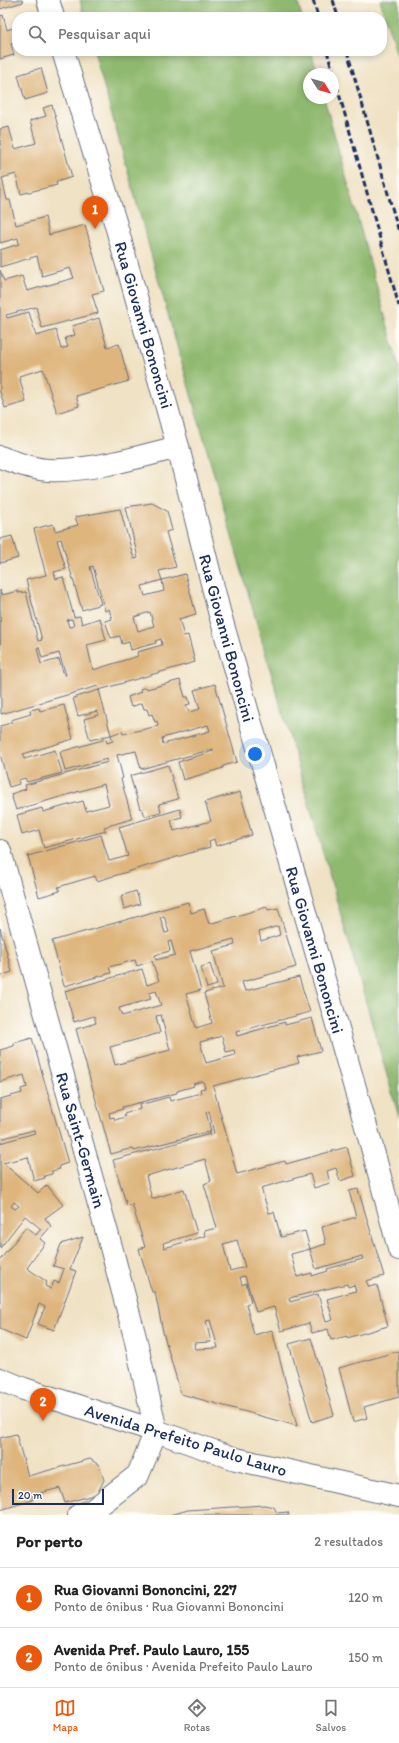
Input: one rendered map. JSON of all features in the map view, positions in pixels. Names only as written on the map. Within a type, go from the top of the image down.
[{"type":"street","points":[[48,0],[52,12]]},
{"type":"street","name":"Rua Giovanni Bononcini","points":[[65,56],[116,225],[178,447],[244,699],[371,1143],[399,1249]]},
{"type":"street","points":[[0,457],[47,470],[85,468],[124,461],[178,447]]},
{"type":"street","name":"Rua Saint-Germain","points":[[0,851],[111,1247],[135,1337],[156,1431]]},
{"type":"street","name":"Avenida Prefeito Paulo Lauro","points":[[0,1379],[64,1403],[156,1431],[236,1458],[399,1496]]},
{"type":"street","points":[[79,1515],[93,1510],[138,1475],[156,1431]]},
{"type":"green space","points":[[80,0],[297,0],[301,12],[83,12]]},
{"type":"green space","points":[[380,0],[399,0],[399,62],[387,23],[387,12],[384,12]]},
{"type":"green space","points":[[95,56],[313,56],[316,68],[303,68],[303,104],[326,104],[399,366],[399,1117],[173,332]]},
{"type":"building","points":[[0,0],[22,0],[23,2],[0,9]]},
{"type":"building","points":[[3,15],[7,30],[12,28],[12,56],[0,59],[0,16]]},
{"type":"building","points":[[41,68],[48,93],[25,100],[18,75]]},
{"type":"building","points":[[52,105],[72,177],[56,182],[57,185],[21,194],[16,174],[2,178],[7,200],[10,200],[16,225],[45,217],[49,235],[85,225],[104,291],[92,294],[98,313],[42,328],[36,307],[6,315],[7,318],[29,312],[36,336],[56,330],[61,349],[68,347],[65,338],[75,335],[72,326],[99,318],[107,347],[119,344],[129,381],[76,396],[79,406],[57,413],[43,369],[19,376],[26,402],[5,408],[0,392],[0,270],[4,281],[22,276],[27,291],[74,278],[70,268],[42,276],[37,256],[0,267],[0,250],[19,244],[18,238],[0,243],[0,129],[9,127],[15,149],[36,143],[30,121],[46,116],[43,108]]},
{"type":"building","points":[[152,503],[167,511],[172,530],[166,532],[176,567],[159,571],[162,580],[185,574],[196,614],[179,619],[184,636],[188,635],[195,662],[99,690],[98,686],[1,714],[0,590],[2,595],[18,591],[18,593],[26,592],[38,641],[42,640],[26,580],[46,575],[34,529],[53,524],[55,531],[78,525],[75,517],[120,509],[134,559],[138,558],[126,507]],"holes":[[[61,539],[82,610],[101,604],[90,567],[93,566],[105,611],[109,609],[112,619],[105,621],[111,638],[120,636],[122,644],[129,642],[131,650],[156,643],[155,641],[161,639],[162,645],[137,652],[138,656],[93,670],[87,645],[106,640],[100,618],[82,624],[80,616],[74,617],[63,577],[56,579],[54,572],[66,569],[57,540]],[[162,580],[164,591],[145,596],[142,586]],[[150,612],[154,626],[138,631],[134,617]],[[72,619],[74,626],[69,627],[67,620]],[[39,647],[42,658],[59,653],[66,675],[64,675],[59,659],[41,664],[37,648]]]},
{"type":"building","points":[[12,536],[18,558],[0,563],[0,539]]},
{"type":"building","points":[[180,680],[185,697],[188,697],[190,704],[186,705],[189,712],[200,709],[194,690],[215,684],[237,762],[223,766],[223,768],[183,780],[178,762],[213,751],[213,749],[141,769],[136,751],[117,755],[123,778],[121,779],[132,819],[104,827],[106,831],[44,848],[39,830],[22,835],[17,815],[42,808],[43,812],[83,801],[86,811],[109,805],[104,784],[16,810],[11,794],[26,789],[25,785],[108,762],[107,759],[65,771],[60,752],[106,739],[107,743],[113,741],[111,735],[122,731],[123,734],[158,726],[157,721],[155,722],[152,714],[149,715],[147,709],[144,709],[142,703],[131,707],[128,697],[141,692],[140,689],[146,687],[147,689]],"holes":[[[208,725],[210,731],[163,744],[162,738]]]},
{"type":"building","points":[[99,690],[111,735],[90,740],[84,719],[98,715],[97,711],[78,716],[73,698]]},
{"type":"building","points":[[64,705],[73,739],[23,754],[24,759],[55,750],[62,773],[27,782],[25,778],[18,780],[19,784],[9,787],[0,754],[0,726],[11,723],[11,720],[31,714],[30,710],[39,708],[40,711]]},
{"type":"building","points":[[168,765],[178,799],[159,804],[161,812],[145,816],[142,808],[140,809],[130,776]]},
{"type":"building","points":[[240,792],[252,835],[216,846],[214,839],[209,841],[210,847],[97,881],[95,876],[58,887],[60,891],[39,897],[28,856],[101,835],[109,861],[128,856],[119,827],[180,809],[182,817],[171,820],[174,831],[211,821],[205,802]]},
{"type":"building","points":[[136,891],[140,904],[124,909],[121,896]]},
{"type":"building","points":[[188,902],[191,913],[204,909],[209,924],[267,907],[268,910],[278,908],[296,967],[242,982],[245,991],[299,977],[310,1012],[236,1032],[237,1036],[285,1022],[285,1025],[312,1018],[321,1051],[297,1057],[299,1063],[213,1086],[237,1174],[285,1161],[286,1164],[347,1147],[355,1176],[340,1181],[336,1168],[327,1171],[330,1183],[314,1188],[310,1174],[261,1188],[269,1213],[274,1212],[281,1237],[305,1231],[310,1249],[326,1244],[322,1227],[356,1217],[349,1191],[358,1189],[384,1276],[366,1281],[369,1287],[377,1285],[388,1326],[347,1338],[347,1336],[331,1340],[328,1329],[312,1333],[309,1323],[281,1331],[274,1307],[256,1312],[245,1276],[240,1277],[242,1285],[246,1283],[251,1302],[246,1304],[254,1335],[272,1330],[297,1426],[181,1394],[163,1332],[155,1292],[152,1292],[139,1249],[145,1247],[132,1204],[127,1206],[113,1160],[214,1133],[209,1111],[206,1112],[211,1131],[134,1151],[133,1148],[111,1154],[76,1029],[96,1023],[94,1016],[74,1022],[65,991],[142,969],[147,985],[159,981],[152,961],[137,966],[135,960],[109,967],[111,973],[64,986],[52,941]],"holes":[[[164,916],[169,932],[165,933],[160,917]],[[278,926],[280,935],[261,941],[259,932]],[[234,939],[235,945],[213,951],[223,988],[204,993],[212,1023],[196,1028],[186,994],[201,990],[190,951]],[[171,941],[175,955],[156,960],[155,955],[170,951],[168,942]],[[156,991],[161,1005],[122,1016],[119,1008],[151,999],[149,993]],[[161,1015],[170,1050],[115,1065],[110,1047],[160,1033],[156,1016]],[[222,1036],[226,1052],[234,1050],[235,1055],[206,1063],[200,1042]],[[203,1081],[205,1088],[200,1089],[201,1093],[170,1101],[169,1097],[139,1105],[140,1109],[124,1114],[125,1117],[115,1120],[114,1117],[110,1118],[109,1113],[123,1109],[122,1107],[177,1093],[177,1091],[194,1086],[193,1084]],[[205,1159],[211,1181],[204,1184],[217,1228],[204,1231],[205,1236],[164,1248],[163,1243],[197,1233],[184,1189],[152,1199],[146,1176]],[[237,1240],[245,1267],[230,1271],[223,1244]],[[310,1249],[316,1269],[362,1256],[363,1259],[327,1269],[328,1271],[312,1276],[312,1273],[297,1277],[291,1254]],[[347,1284],[348,1287],[354,1285],[356,1291],[327,1299],[333,1320],[326,1322],[318,1294],[290,1302],[289,1298]],[[210,1320],[218,1348],[195,1349],[194,1343],[211,1342],[206,1321]]]},
{"type":"building","points":[[0,928],[12,972],[0,976]]},
{"type":"building","points":[[210,964],[217,985],[207,988],[201,967]]},
{"type":"building","points":[[32,1038],[68,1163],[59,1166],[60,1169],[52,1171],[52,1174],[44,1176],[45,1178],[34,1181],[28,1157],[3,1163],[38,1193],[47,1185],[63,1205],[45,1218],[51,1226],[40,1239],[45,1243],[27,1268],[47,1282],[45,1286],[51,1289],[54,1281],[59,1283],[64,1269],[53,1266],[61,1244],[83,1237],[70,1269],[76,1271],[54,1330],[38,1324],[45,1307],[39,1304],[26,1340],[0,1329],[0,1260],[26,1227],[36,1235],[41,1229],[25,1216],[0,1248],[0,1143],[35,1133],[34,1130],[0,1139],[0,1099],[22,1093],[21,1089],[27,1087],[24,1075],[0,1082],[0,1050],[14,1046],[14,1043]],"holes":[[[14,1202],[19,1206],[15,1209],[11,1206]]]},
{"type":"building","points":[[311,1338],[334,1415],[312,1422],[289,1344]]},
{"type":"building","points":[[399,1351],[399,1397],[364,1407],[367,1418],[353,1422],[339,1368]]},
{"type":"building","points":[[16,1434],[28,1476],[90,1459],[99,1465],[104,1480],[97,1494],[65,1503],[60,1488],[32,1495],[33,1500],[0,1510],[0,1438]]},
{"type":"building","points":[[264,1505],[274,1507],[277,1513],[288,1512],[289,1515],[170,1515],[188,1510]]},
{"type":"railway","points":[[313,0],[317,12]]},
{"type":"railway","points":[[333,0],[337,12]]},
{"type":"railway","points":[[328,56],[399,306]]},
{"type":"railway","points":[[348,56],[399,232]]},
{"type":"place","name":"Rua Giovanni Bononcini, 227","points":[[95,229]]},
{"type":"place","name":"Avenida Pref. Paulo Lauro, 155","points":[[43,1421]]}]
